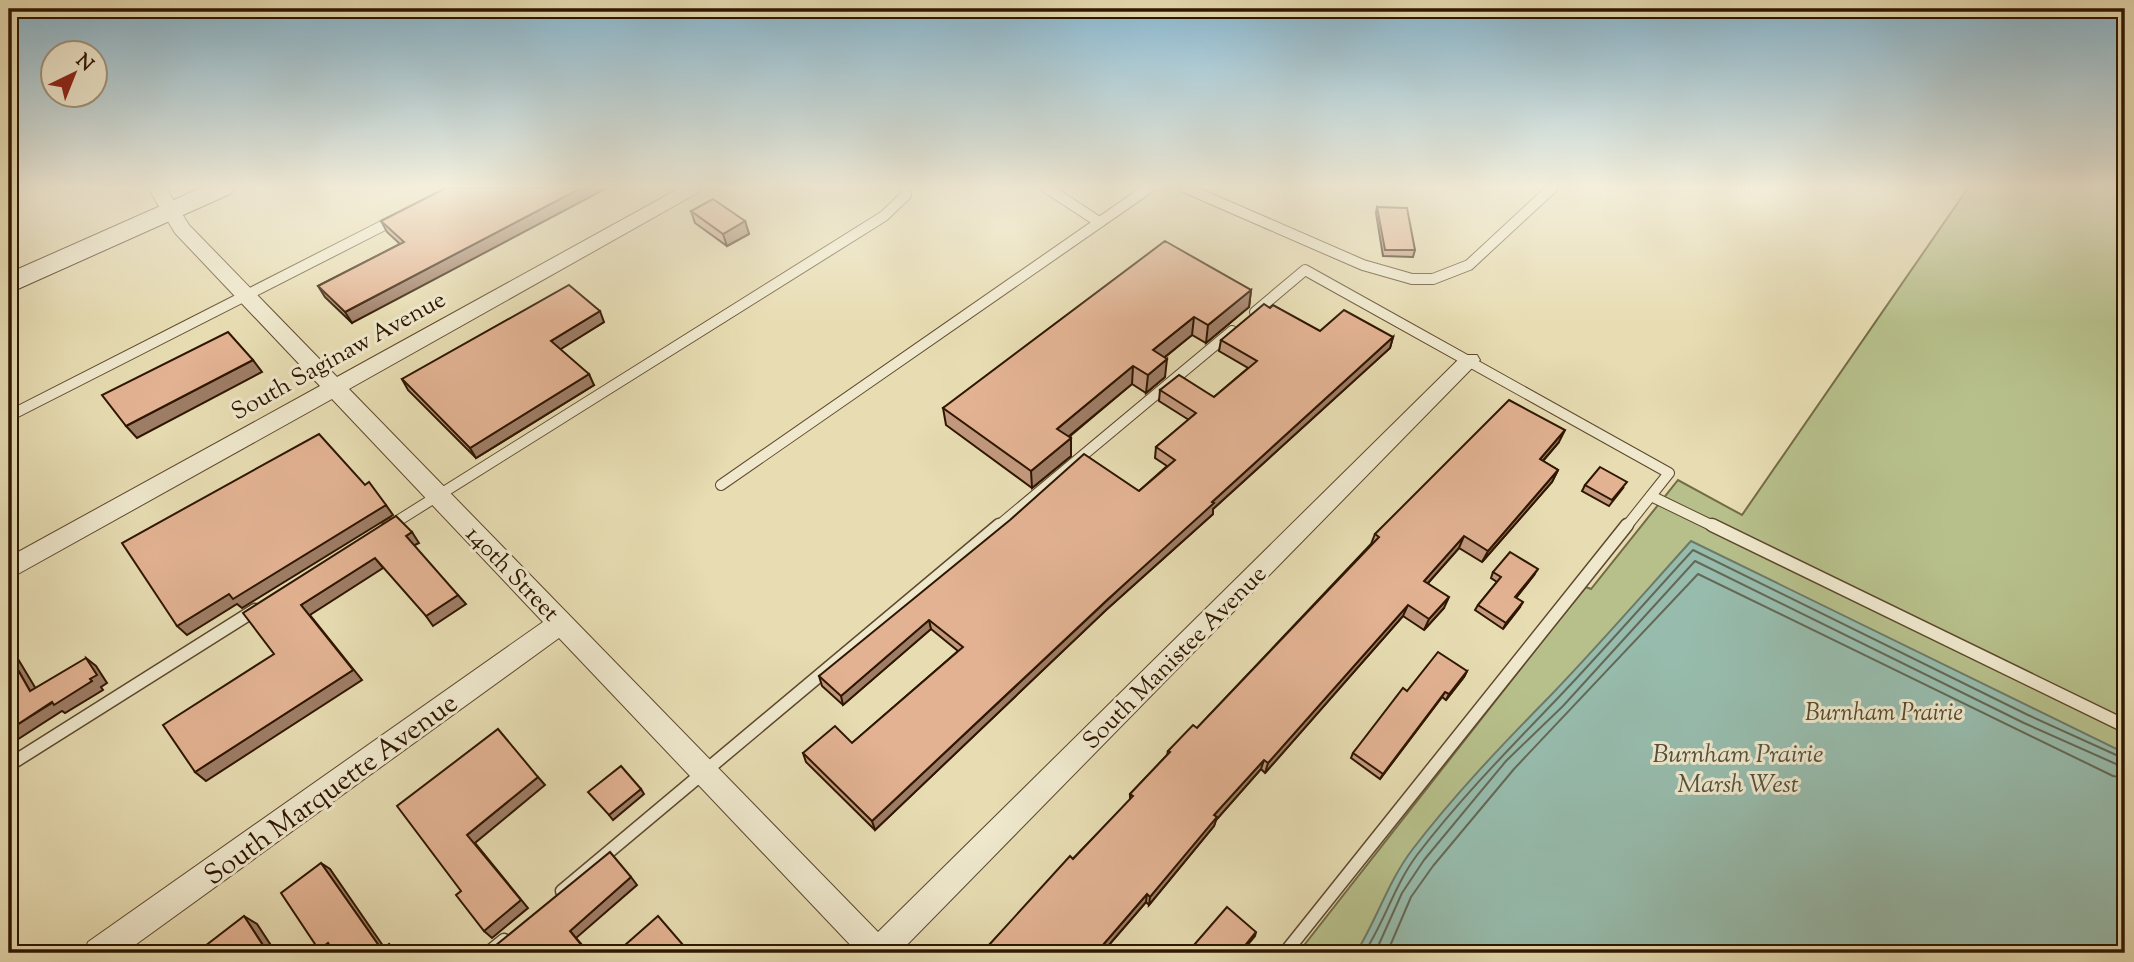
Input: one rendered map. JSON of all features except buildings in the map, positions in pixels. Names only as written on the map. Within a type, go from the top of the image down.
[{"type":"main road","points":[[9,284],[122,233]]},
{"type":"street","name":"140th Street","points":[[186,233],[878,953]]},
{"type":"street","name":"South Saginaw Avenue","points":[[9,569],[612,233]]},
{"type":"street","name":"South Manistee Avenue","points":[[878,953],[1470,360]]},
{"type":"street","name":"South Marquette Avenue","points":[[99,953],[561,623]]},
{"type":"lane","points":[[9,416],[369,233]]},
{"type":"lane","points":[[381,532],[857,233]]},
{"type":"lane","points":[[721,485],[1083,233]]},
{"type":"lane","points":[[1289,233],[1363,265],[1412,279],[1433,279],[1469,265],[1504,233]]},
{"type":"lane","points":[[550,902],[1306,270],[1669,473],[1285,953]]},
{"type":"lane","points":[[1651,496],[2125,726]]},
{"type":"lane","points":[[9,765],[264,604]]},
{"type":"lane","points":[[488,953],[519,927]]},
{"type":"green space","name":"Burnham Prairie","points":[[1937,233],[2125,233],[2125,953],[1298,953],[1558,621],[1586,587],[1591,589],[1678,480],[1742,515]]},
{"type":"water","name":"Burnham Prairie Marsh West","points":[[1691,541],[2125,753],[2125,953],[1356,953],[1396,875],[1428,830]]}]
